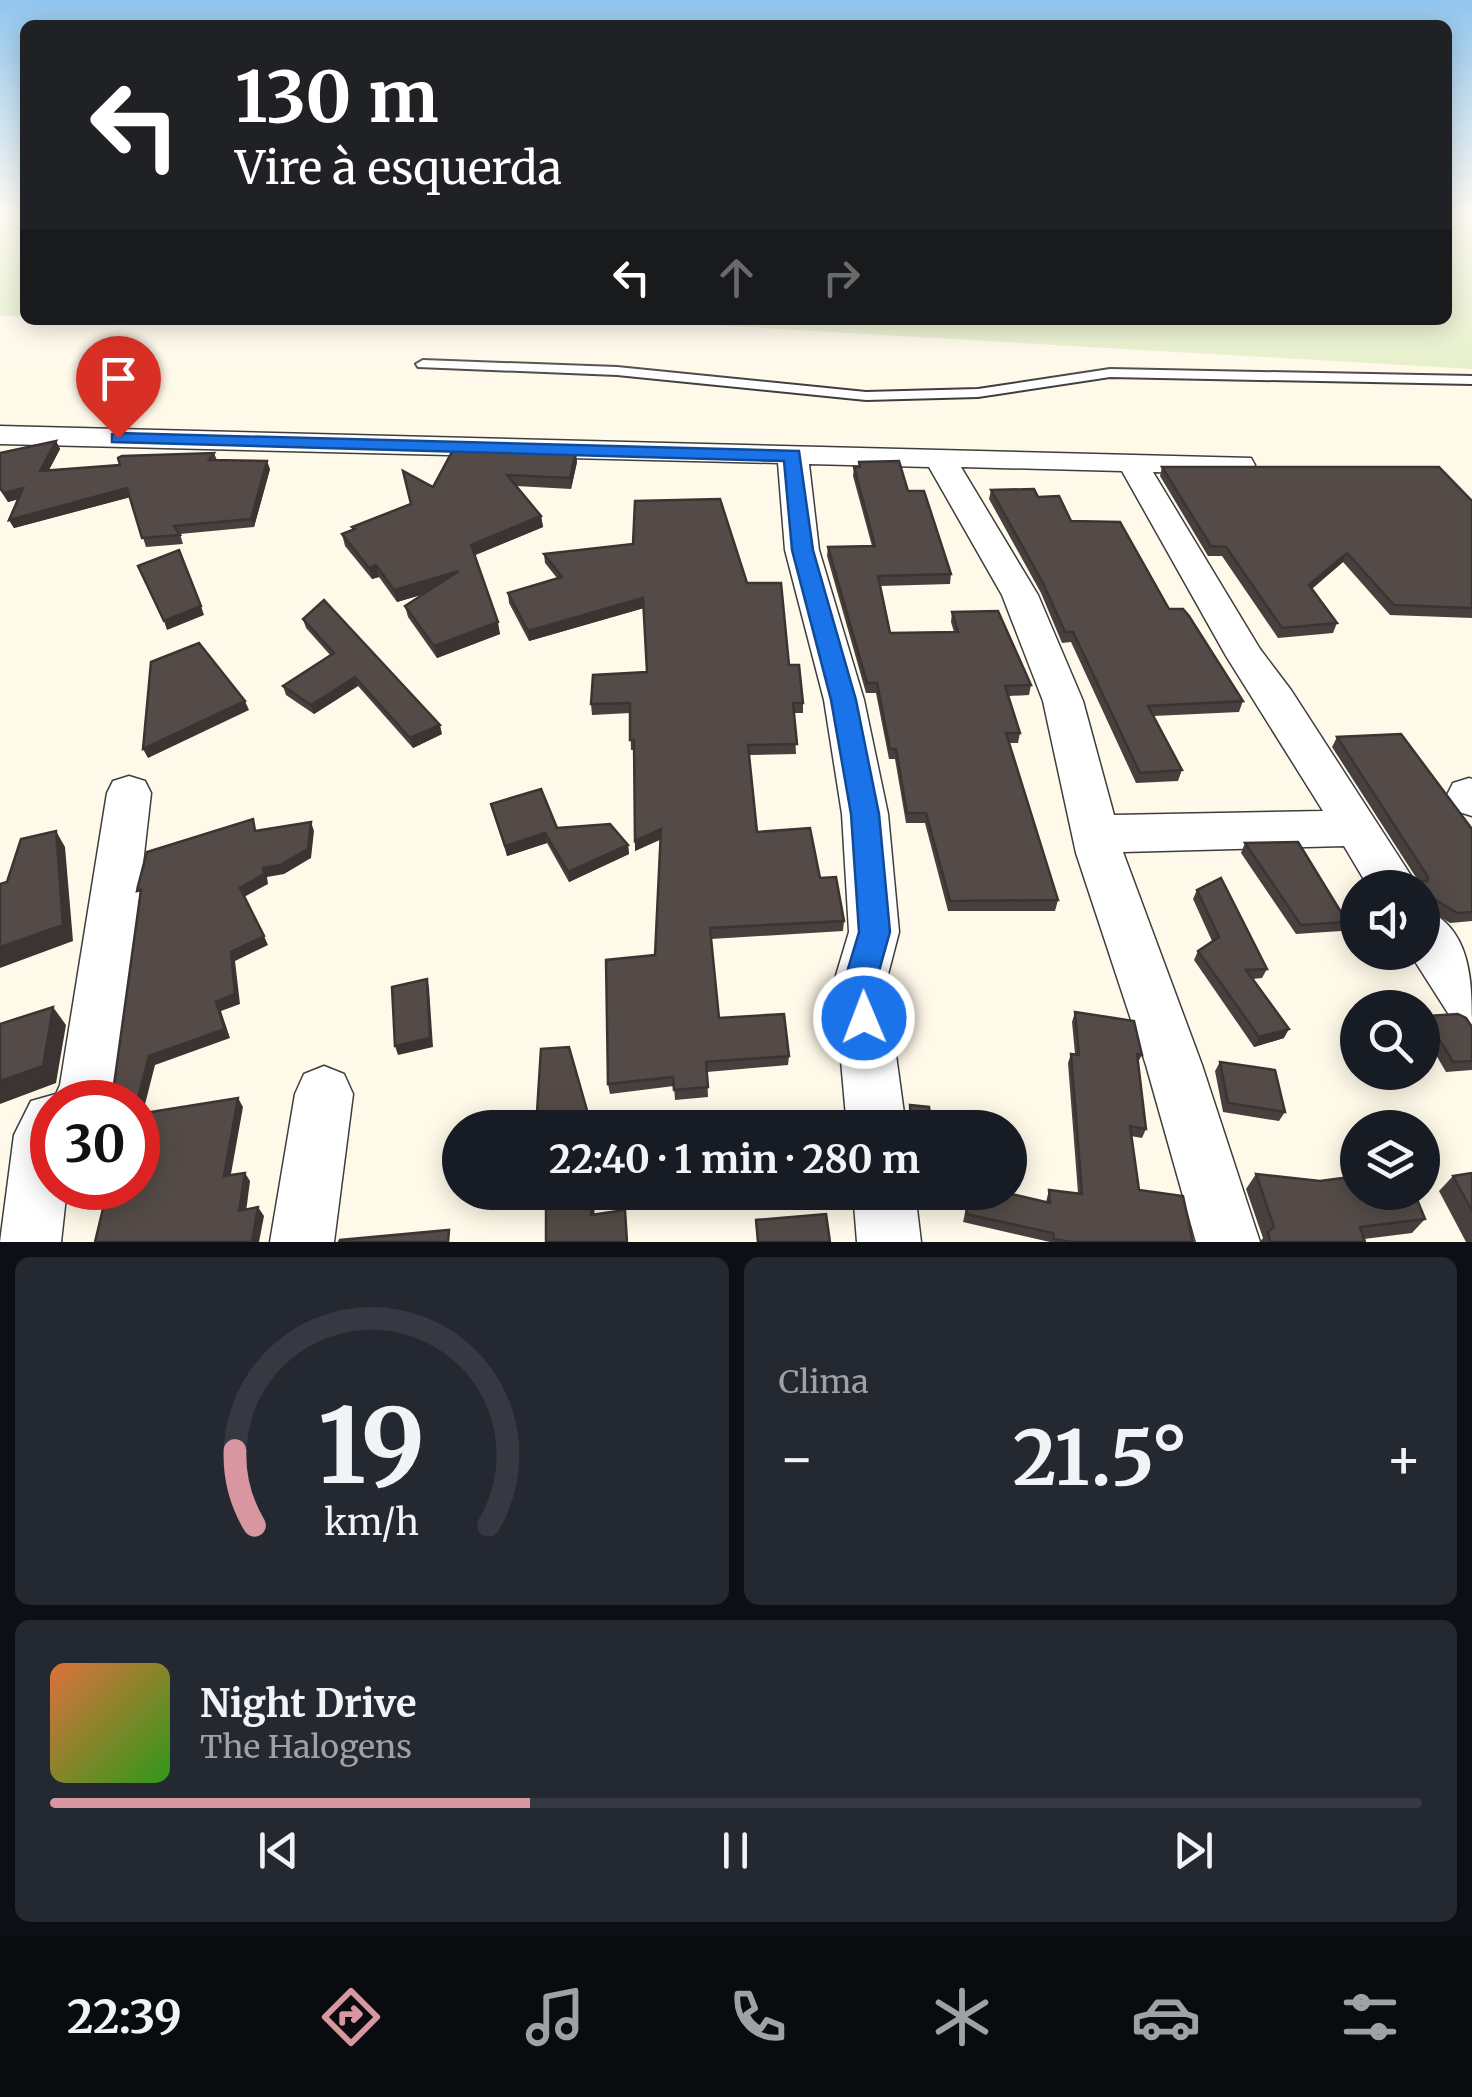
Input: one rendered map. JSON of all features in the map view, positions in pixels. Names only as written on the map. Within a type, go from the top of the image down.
[{"type":"street","points":[[0,435],[1240,465]]},
{"type":"street","points":[[793,455],[802,550],[844,700],[865,814],[874,932],[860,982],[874,1110]]},
{"type":"street","points":[[942,460],[1020,595],[1063,702],[1096,834],[1228,1242]]},
{"type":"street","points":[[1133,464],[1245,656],[1278,700],[1382,870]]},
{"type":"street","points":[[90,1080],[129,793]]},
{"type":"street","points":[[1096,834],[1354,828]]},
{"type":"street","points":[[1440,956],[1472,1004]]},
{"type":"street","points":[[302,1242],[324,1094]]},
{"type":"street","points":[[30,1242],[34,1210]]},
{"type":"street","points":[[886,1210],[889,1242]]},
{"type":"lane","points":[[422,364],[617,371],[866,396],[978,394],[1110,373],[1472,380]]},
{"type":"green space","points":[[0,270],[20,270],[20,316],[0,316]]},
{"type":"green space","points":[[1452,270],[1472,270],[1472,369],[711,325],[1452,325]]},
{"type":"building","points":[[56,441],[40,471],[120,465],[118,458],[122,456],[214,453],[209,460],[267,461],[251,519],[174,526],[180,535],[142,538],[127,488],[9,520],[23,488],[4,493],[0,488],[0,453]]},
{"type":"building","points":[[454,448],[576,451],[570,478],[507,475],[541,516],[471,545],[498,622],[434,646],[405,606],[459,571],[394,590],[376,565],[369,568],[342,534],[411,504],[403,471],[433,487]]},
{"type":"building","points":[[899,461],[908,491],[924,491],[951,574],[878,576],[890,633],[958,632],[952,612],[998,611],[1031,685],[1005,686],[1020,733],[1006,733],[1058,900],[950,901],[926,813],[907,813],[896,749],[890,749],[877,683],[867,683],[828,547],[875,546],[854,467],[860,467],[859,462]]},
{"type":"building","points":[[1162,467],[1439,467],[1472,501],[1472,608],[1394,605],[1347,553],[1309,585],[1337,623],[1282,628],[1226,547],[1211,546]]},
{"type":"building","points":[[1034,489],[1038,497],[1059,496],[1071,521],[1120,522],[1169,609],[1183,609],[1189,616],[1243,701],[1148,706],[1182,770],[1140,773],[1073,632],[1065,632],[1043,583],[991,490]]},
{"type":"building","points":[[720,499],[747,583],[781,583],[789,665],[799,665],[803,703],[793,703],[797,744],[748,745],[757,832],[810,828],[820,878],[836,877],[844,921],[710,928],[719,1018],[784,1014],[789,1056],[706,1062],[708,1087],[674,1090],[673,1077],[608,1084],[606,960],[655,955],[661,829],[635,841],[630,703],[591,704],[593,675],[647,672],[643,598],[528,631],[508,593],[562,577],[544,554],[633,544],[635,501]]},
{"type":"building","points":[[179,550],[201,606],[164,621],[138,566]]},
{"type":"building","points":[[324,600],[440,725],[410,738],[355,677],[311,705],[283,686],[334,653],[303,619]]},
{"type":"building","points":[[199,643],[245,701],[143,749],[151,662]]},
{"type":"building","points":[[1401,734],[1472,829],[1472,912],[1457,913],[1440,902],[1440,870],[1423,870],[1337,737]]},
{"type":"building","points":[[541,789],[557,828],[610,824],[628,845],[568,872],[545,833],[505,846],[491,804]]},
{"type":"building","points":[[253,819],[255,831],[311,822],[308,849],[280,865],[263,868],[264,874],[240,888],[264,936],[231,952],[235,994],[216,1002],[225,1029],[149,1056],[143,1080],[115,1080],[141,890],[137,891],[147,852]]},
{"type":"building","points":[[56,831],[63,925],[0,947],[0,884],[7,882],[21,839]]},
{"type":"building","points":[[1298,842],[1340,911],[1340,922],[1301,925],[1245,843]]},
{"type":"building","points":[[1221,878],[1267,969],[1246,970],[1289,1029],[1259,1037],[1198,951],[1219,937],[1197,890]]},
{"type":"building","points":[[427,979],[430,1038],[395,1046],[392,987]]},
{"type":"building","points":[[53,1007],[43,1066],[0,1081],[0,1024]]},
{"type":"building","points":[[1075,1012],[1134,1021],[1142,1055],[1137,1054],[1146,1129],[1130,1126],[1139,1190],[1183,1196],[1193,1242],[1072,1242],[1054,1239],[1053,1233],[966,1214],[967,1210],[1027,1210],[1027,1198],[1050,1203],[1049,1190],[1082,1194],[1071,1054],[1079,1055]]},
{"type":"building","points":[[1458,1014],[1466,1018],[1472,1027],[1472,1061],[1453,1062],[1440,1041],[1440,1015]]},
{"type":"building","points":[[569,1047],[587,1110],[537,1110],[541,1049]]},
{"type":"building","points":[[1220,1062],[1275,1070],[1285,1112],[1228,1103]]},
{"type":"building","points":[[238,1098],[224,1176],[245,1173],[239,1211],[258,1207],[252,1242],[95,1242],[103,1210],[160,1210],[160,1110]]},
{"type":"building","points":[[910,1105],[929,1110],[910,1110]]},
{"type":"building","points":[[1472,1173],[1472,1211],[1453,1176]]},
{"type":"building","points":[[1256,1174],[1320,1181],[1340,1178],[1340,1210],[1421,1210],[1425,1219],[1360,1227],[1365,1242],[1270,1242],[1268,1232],[1274,1227]]},
{"type":"building","points":[[546,1210],[591,1210],[591,1215],[625,1210],[627,1242],[546,1242]]},
{"type":"building","points":[[826,1214],[830,1242],[758,1242],[756,1220]]},
{"type":"building","points":[[449,1230],[448,1242],[339,1242],[340,1240]]},
{"type":"route","points":[[118,438],[793,455],[802,550],[844,700],[865,814],[874,932],[860,982],[864,1018]]}]
